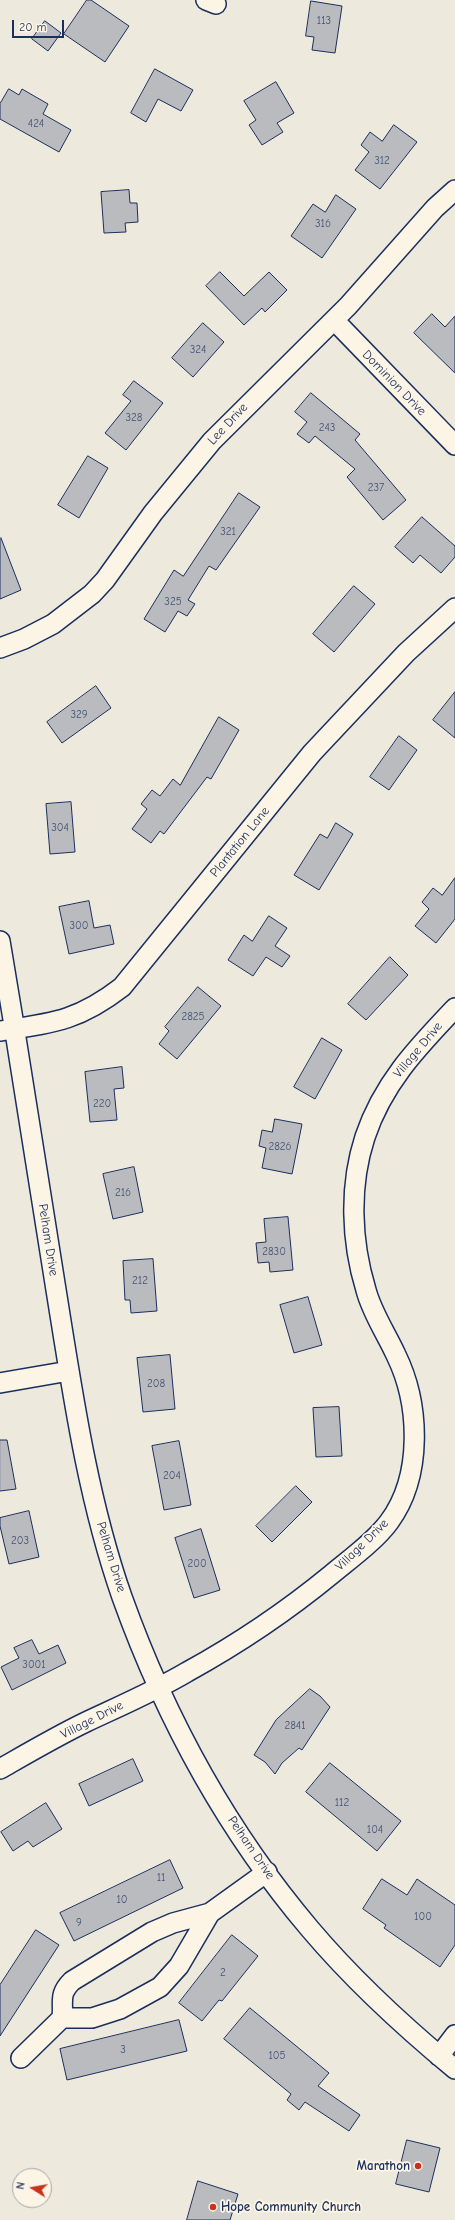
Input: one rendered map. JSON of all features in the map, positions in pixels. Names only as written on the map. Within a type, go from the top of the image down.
[{"type":"street","name":"Lee Drive","points":[[0,648],[24,639],[53,624],[97,589],[114,570],[153,513],[202,452],[256,394],[334,320],[435,208],[455,190]]},
{"type":"street","name":"Dominion Drive","points":[[334,320],[455,445]]},
{"type":"street","name":"Plantation Lane","points":[[7,1030],[57,1022],[80,1014],[102,1002],[122,987],[312,753],[400,658],[455,608]]},
{"type":"street","name":"Pelham Drive","points":[[0,941],[7,1030],[89,1478],[104,1537],[122,1596],[158,1688],[180,1734],[208,1783],[267,1872],[294,1909],[350,1973],[404,2026],[455,2069]]},
{"type":"street","name":"Village Drive","points":[[0,1769],[82,1724],[158,1688],[239,1641],[311,1591],[352,1558],[389,1522],[399,1504],[407,1484],[413,1457],[415,1436],[414,1414],[408,1384],[397,1356],[378,1322],[366,1292],[358,1261],[355,1234],[354,1198],[359,1162],[366,1136],[378,1106],[394,1078],[409,1057],[455,1008]]},
{"type":"street","points":[[0,1383],[69,1371]]},
{"type":"street","points":[[62,2018],[62,1996],[66,1987],[72,1981],[152,1932],[173,1923],[210,1913],[267,1872]]},
{"type":"street","points":[[21,2058],[62,2018],[92,2018],[120,2009],[160,1987],[179,1966],[210,1913]]},
{"type":"street","points":[[439,2056],[455,2035]]},
{"type":"building","points":[[87,0],[91,0],[129,26],[105,62],[64,34]]},
{"type":"building","points":[[311,1],[342,6],[335,53],[312,50],[314,37],[306,36]]},
{"type":"building","points":[[45,21],[61,33],[48,51],[32,39]]},
{"type":"building","points":[[155,69],[193,90],[181,111],[158,99],[146,122],[131,113]]},
{"type":"building","points":[[276,82],[294,113],[277,123],[283,132],[262,145],[249,125],[256,120],[244,101]]},
{"type":"building","points":[[9,89],[19,95],[22,89],[48,104],[43,114],[71,130],[59,152],[0,119],[0,104]]},
{"type":"building","points":[[394,125],[417,142],[380,189],[355,170],[369,152],[361,145],[370,132],[382,141]]},
{"type":"building","points":[[129,190],[130,203],[137,203],[138,222],[125,223],[126,232],[104,233],[101,192]]},
{"type":"building","points":[[336,195],[356,209],[322,258],[291,236],[313,204],[325,212]]},
{"type":"building","points":[[220,272],[244,296],[269,272],[287,290],[265,312],[262,308],[244,325],[206,286]]},
{"type":"building","points":[[432,314],[445,327],[455,316],[455,373],[414,333]]},
{"type":"building","points":[[203,323],[224,342],[193,377],[172,358]]},
{"type":"building","points":[[134,381],[163,403],[126,450],[105,433],[131,401],[123,395]]},
{"type":"building","points":[[311,393],[360,434],[355,440],[406,500],[383,520],[347,477],[355,469],[315,436],[309,443],[297,434],[307,422],[295,412]]},
{"type":"building","points":[[88,456],[108,468],[79,518],[58,505]]},
{"type":"building","points":[[239,493],[260,507],[216,570],[209,566],[188,600],[195,604],[187,616],[178,611],[165,632],[144,619],[174,570],[183,576]]},
{"type":"building","points":[[422,517],[455,546],[455,557],[441,573],[420,555],[413,563],[395,547]]},
{"type":"building","points":[[1,538],[21,590],[0,599],[0,539]]},
{"type":"building","points":[[354,586],[375,604],[334,652],[313,634]]},
{"type":"building","points":[[96,686],[111,708],[62,743],[47,722]]},
{"type":"building","points":[[455,692],[455,738],[433,720]]},
{"type":"building","points":[[219,717],[239,730],[211,779],[207,777],[164,834],[160,831],[151,843],[132,829],[147,809],[141,804],[152,790],[160,796],[173,779],[180,785]]},
{"type":"building","points":[[399,736],[417,750],[389,790],[370,777]]},
{"type":"building","points":[[71,802],[75,852],[50,854],[46,804]]},
{"type":"building","points":[[336,823],[353,834],[319,890],[294,875],[320,834],[327,838]]},
{"type":"building","points":[[455,878],[455,919],[436,943],[415,926],[429,909],[422,902],[433,888],[442,895]]},
{"type":"building","points":[[89,901],[94,928],[110,925],[114,944],[69,954],[59,907]]},
{"type":"building","points":[[269,916],[287,928],[275,946],[290,956],[282,967],[266,957],[253,976],[228,960],[244,935],[252,941]]},
{"type":"building","points":[[390,957],[408,975],[366,1020],[348,1004]]},
{"type":"building","points":[[198,987],[221,1006],[177,1059],[159,1044],[169,1031],[165,1027]]},
{"type":"building","points":[[322,1038],[342,1050],[315,1099],[294,1087]]},
{"type":"building","points":[[122,1067],[124,1088],[114,1089],[117,1120],[90,1122],[85,1072]]},
{"type":"building","points":[[275,1119],[302,1124],[292,1174],[262,1168],[266,1148],[259,1146],[262,1130],[272,1132]]},
{"type":"building","points":[[134,1167],[143,1212],[113,1219],[103,1174]]},
{"type":"building","points":[[288,1217],[293,1270],[270,1272],[269,1262],[258,1263],[256,1243],[266,1242],[264,1219]]},
{"type":"building","points":[[153,1259],[157,1311],[131,1313],[130,1300],[125,1300],[123,1261]]},
{"type":"building","points":[[308,1297],[322,1345],[294,1353],[280,1305]]},
{"type":"building","points":[[170,1355],[175,1409],[143,1412],[137,1358]]},
{"type":"building","points":[[339,1407],[342,1456],[316,1457],[313,1408]]},
{"type":"building","points":[[0,1440],[7,1440],[16,1489],[0,1491]]},
{"type":"building","points":[[179,1441],[191,1505],[164,1510],[152,1446]]},
{"type":"building","points":[[296,1486],[312,1502],[272,1542],[256,1526]]},
{"type":"building","points":[[29,1511],[39,1557],[9,1564],[0,1526],[0,1518]]},
{"type":"building","points":[[201,1529],[220,1590],[194,1598],[175,1538]]},
{"type":"building","points":[[32,1640],[39,1654],[58,1645],[66,1663],[12,1690],[1,1667],[19,1658],[14,1648]]},
{"type":"building","points":[[310,1689],[320,1696],[330,1707],[302,1750],[299,1748],[282,1763],[275,1774],[265,1762],[254,1755],[276,1720]]},
{"type":"building","points":[[133,1759],[143,1781],[89,1806],[79,1784]]},
{"type":"building","points":[[330,1763],[401,1821],[377,1851],[306,1792]]},
{"type":"building","points":[[46,1803],[62,1829],[33,1847],[28,1841],[13,1851],[1,1832]]},
{"type":"building","points":[[170,1860],[183,1888],[74,1941],[60,1913]]},
{"type":"building","points":[[382,1879],[407,1895],[417,1879],[455,1905],[455,1945],[440,1967],[384,1928],[386,1925],[363,1909]]},
{"type":"building","points":[[36,1930],[59,1945],[0,2036],[0,1985]]},
{"type":"building","points":[[232,1935],[258,1956],[222,2001],[219,2000],[202,2021],[179,2003]]},
{"type":"building","points":[[250,2008],[329,2073],[318,2086],[360,2115],[349,2131],[305,2102],[299,2110],[287,2100],[291,2094],[224,2039]]},
{"type":"building","points":[[179,2020],[187,2051],[67,2080],[60,2049]]},
{"type":"building","name":"Marathon","points":[[407,2140],[440,2148],[429,2192],[396,2184]]},
{"type":"building","name":"Hope Community Church","points":[[198,2181],[238,2194],[230,2220],[187,2220]]},
{"type":"place","name":"Marathon","points":[[418,2166]]},
{"type":"place","name":"Hope Community Church","points":[[213,2207]]}]
